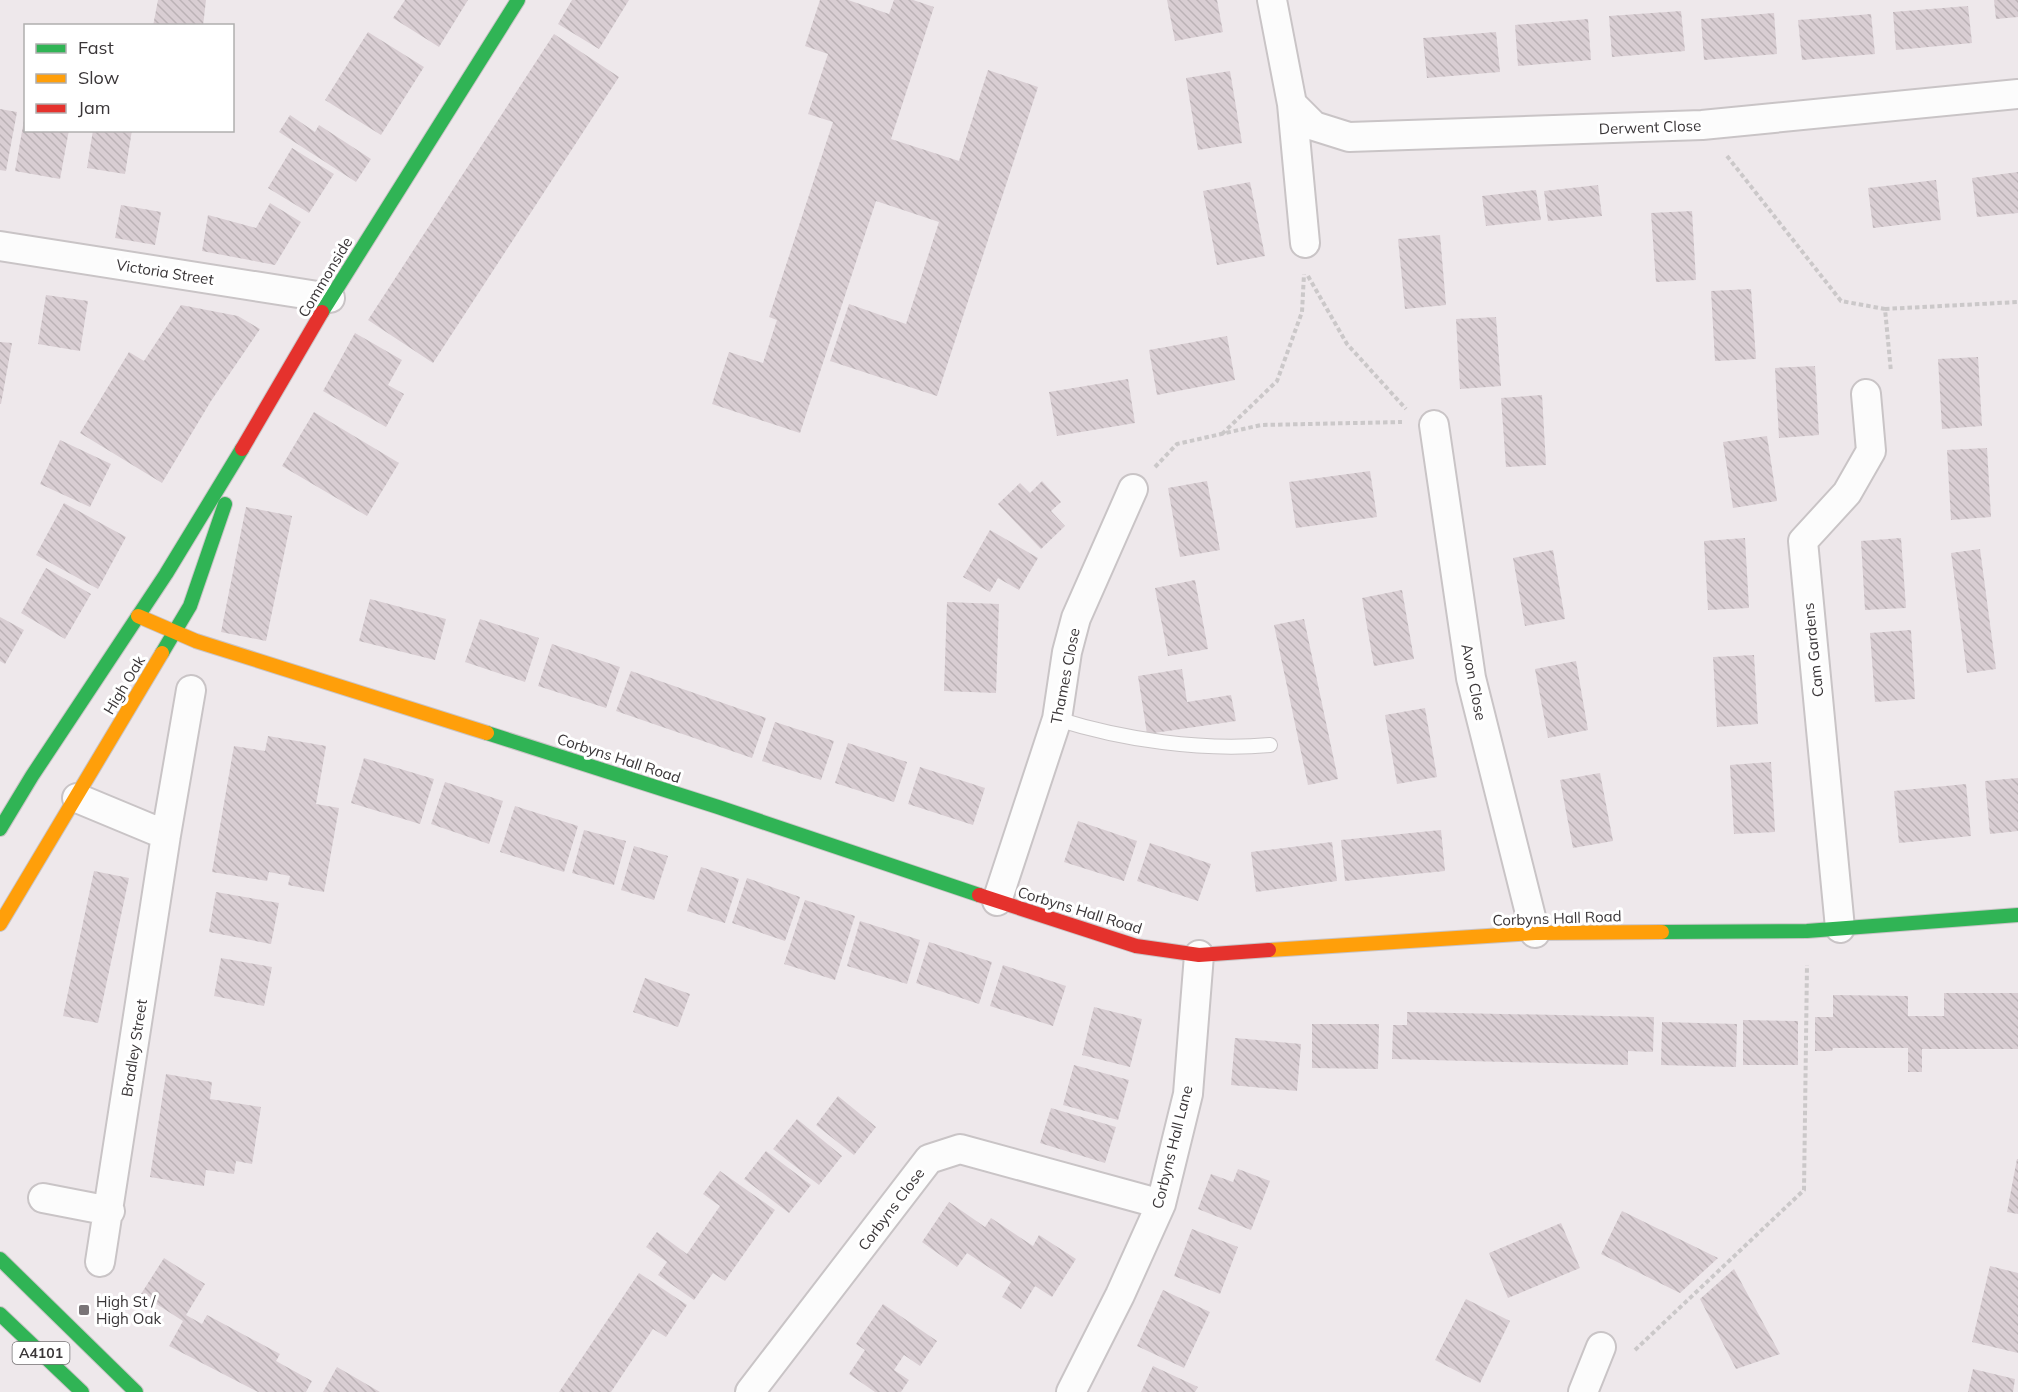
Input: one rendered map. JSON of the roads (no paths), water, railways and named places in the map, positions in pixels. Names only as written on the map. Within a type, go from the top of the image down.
[{"type":"street","name":"Commonside","points":[[166,574],[243,448],[330,298],[518,0]]},
{"type":"street","points":[[1272,0],[1292,104],[1305,243]]},
{"type":"street","name":"Derwent Close","points":[[1292,104],[1314,126],[1349,137],[1702,125],[2018,94]]},
{"type":"street","name":"Victoria Street","points":[[0,246],[330,298]]},
{"type":"street","name":"Cam Gardens","points":[[1840,928],[1803,541],[1846,493],[1871,451],[1866,394]]},
{"type":"street","name":"Avon Close","points":[[1425,423],[1471,678],[1535,933]]},
{"type":"street","name":"High Oak","points":[[0,924],[68,793],[190,606],[243,448]]},
{"type":"street","name":"Thames Close","points":[[997,901],[1057,719],[1067,652],[1076,618],[1133,489]]},
{"type":"street","name":"High Oak","points":[[0,829],[37,778],[166,574]]},
{"type":"street","name":"Corbyns Hall Road","points":[[138,616],[196,641],[718,807],[1136,946],[1199,955],[1535,933],[1807,931],[2018,915]]},
{"type":"street","name":"Bradley Street","points":[[100,1262],[110,1211],[166,835],[191,690]]},
{"type":"street","points":[[68,793],[166,835]]},
{"type":"street","name":"Corbyns Hall Lane","points":[[1071,1392],[1120,1295],[1161,1204],[1188,1094],[1199,955]]},
{"type":"street","name":"Corbyns Close","points":[[750,1392],[929,1159],[960,1149],[1161,1204]]},
{"type":"street","points":[[43,1198],[110,1211]]},
{"type":"street","name":"A4101","points":[[0,1259],[136,1392]]},
{"type":"street","name":"A4101","points":[[0,1314],[82,1392]]},
{"type":"street","points":[[1583,1392],[1601,1347]]},
{"type":"lane","points":[[1057,719],[1093,730],[1133,738],[1224,747],[1270,745]]},
{"type":"place","name":"High St / High Oak","points":[[84,1310]]}]
